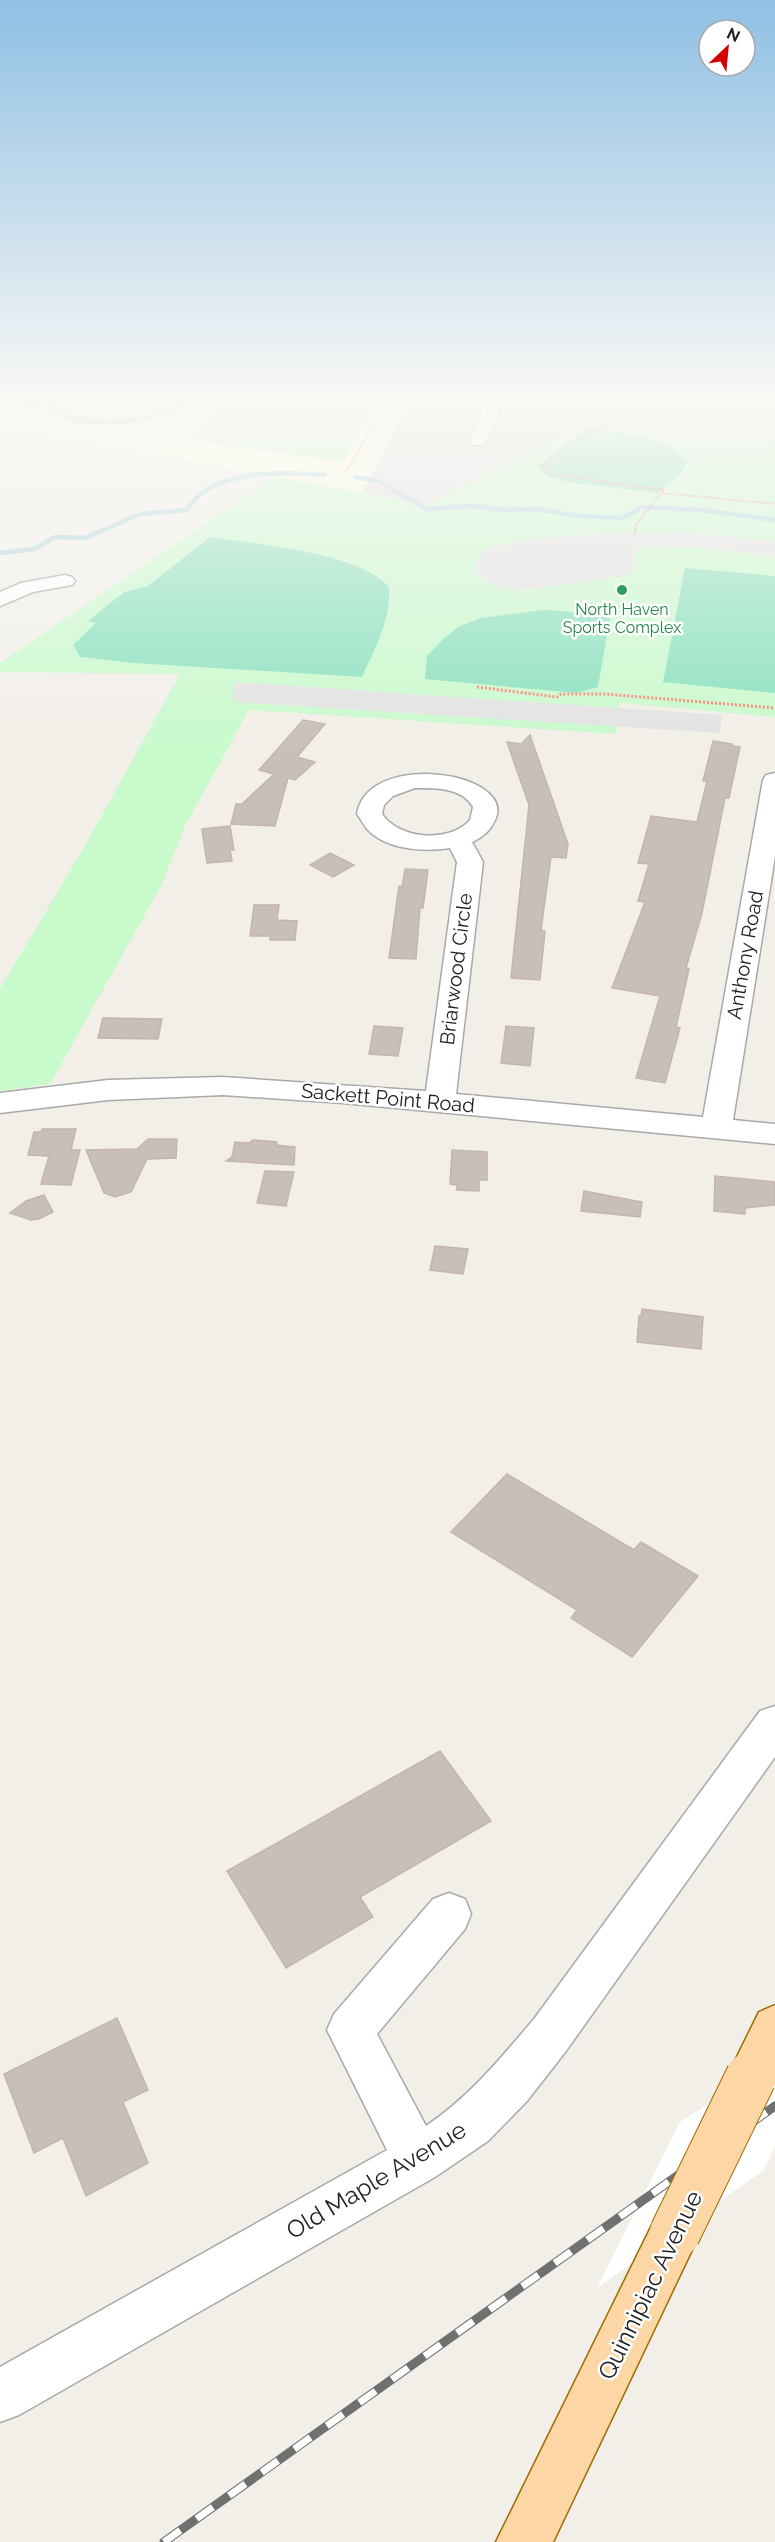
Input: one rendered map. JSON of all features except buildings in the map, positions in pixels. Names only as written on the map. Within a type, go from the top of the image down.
[{"type":"main road","name":"Quinnipiac Avenue","points":[[524,2542],[775,2028]]},
{"type":"street","points":[[0,600],[28,587],[65,581]]},
{"type":"street","name":"Anthony Road","points":[[716,1129],[775,780]]},
{"type":"street","name":"Briarwood Circle","points":[[440,1102],[470,862],[458,839]]},
{"type":"street","name":"Sackett Point Road","points":[[0,1103],[108,1090],[213,1086],[294,1089],[775,1134]]},
{"type":"street","name":"Old Maple Avenue","points":[[0,2396],[418,2160],[471,2124],[510,2084],[550,2035],[775,1724]]},
{"type":"street","points":[[418,2160],[350,2030],[449,1914]]},
{"type":"path","points":[[634,535],[637,523],[643,516]]},
{"type":"path","points":[[477,687],[546,696],[605,694],[775,708]]},
{"type":"green space","points":[[218,516],[775,516],[775,717],[620,703],[616,734],[249,710],[185,826],[161,886],[50,1084],[0,1091],[0,989],[86,844],[180,674],[0,672],[0,663]]},
{"type":"green space","points":[[210,537],[279,547],[331,558],[355,565],[375,575],[389,587],[385,622],[362,677],[134,663],[80,657],[73,645],[96,623],[88,621],[124,592],[148,586]]},
{"type":"green space","points":[[685,568],[775,576],[775,693],[663,682]]},
{"type":"green space","points":[[543,610],[610,618],[598,687],[577,693],[425,679],[427,656],[458,627],[480,618]]},
{"type":"shaded area","points":[[627,532],[690,533],[775,541],[775,557],[713,549],[646,546],[637,549],[632,573],[527,590],[505,588],[489,583],[475,572],[477,561],[487,548],[538,538]]},
{"type":"shaded area","points":[[235,682],[722,715],[720,733],[233,702]]},
{"type":"pier","points":[[775,2062],[775,2145],[764,2170],[597,2288],[680,2122]]},
{"type":"waterway","points":[[0,553],[34,549],[55,537],[85,538],[136,516]]},
{"type":"waterway","points":[[575,516],[623,518],[627,516]]},
{"type":"waterway","points":[[743,516],[775,520]]},
{"type":"railway","points":[[164,2542],[775,2106]]},
{"type":"place","name":"North Haven Sports Complex","points":[[622,590]]}]
